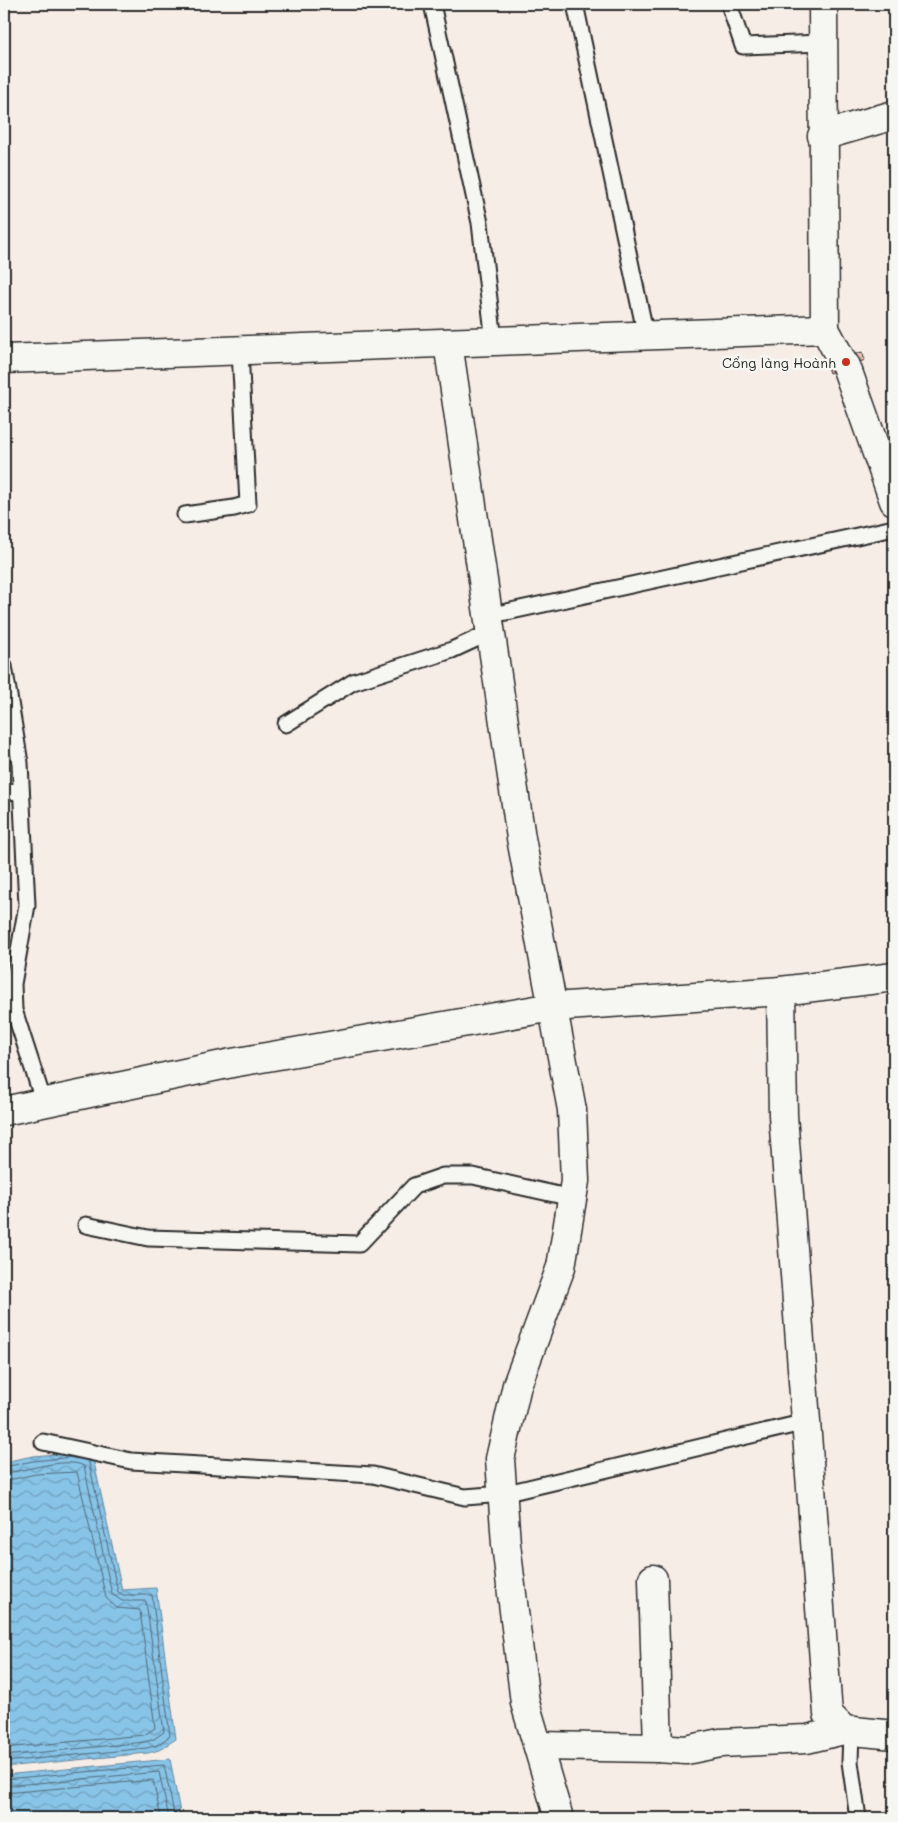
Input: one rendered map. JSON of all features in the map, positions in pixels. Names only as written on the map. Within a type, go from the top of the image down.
[{"type":"street","points":[[823,4],[824,329],[844,363],[894,501]]},
{"type":"street","points":[[822,136],[894,114]]},
{"type":"street","points":[[4,359],[824,329]]},
{"type":"street","points":[[448,343],[521,838],[572,1110],[575,1181],[561,1267],[517,1385],[500,1459],[506,1544],[525,1703],[559,1818]]},
{"type":"street","points":[[4,1111],[232,1063],[553,1007],[781,991],[894,977]]},
{"type":"street","points":[[781,991],[783,1115],[828,1714],[847,1730]]},
{"type":"street","points":[[652,1579],[658,1748]]},
{"type":"street","points":[[538,1746],[686,1750],[720,1743],[807,1739],[847,1730],[894,1736]]},
{"type":"lane","points":[[432,4],[480,223],[494,341]]},
{"type":"lane","points":[[575,4],[646,336]]},
{"type":"lane","points":[[729,4],[743,46],[822,43]]},
{"type":"lane","points":[[185,514],[234,508],[248,504],[240,351]]},
{"type":"lane","points":[[286,724],[353,682],[452,650],[490,624],[894,528]]},
{"type":"lane","points":[[4,666],[20,763],[27,905],[13,984],[14,1010],[44,1103]]},
{"type":"lane","points":[[4,792],[22,792]]},
{"type":"lane","points":[[86,1225],[148,1238],[359,1244],[414,1186],[443,1176],[473,1176],[572,1198]]},
{"type":"lane","points":[[43,1442],[131,1461],[374,1475],[465,1497],[503,1494],[806,1422]]},
{"type":"lane","points":[[847,1730],[858,1818]]},
{"type":"water","points":[[79,1452],[93,1458],[122,1590],[156,1588],[176,1739],[159,1750],[148,1753],[4,1767],[4,1462],[33,1456]]},
{"type":"water","points":[[170,1759],[181,1818],[4,1818],[4,1775]]},
{"type":"building","name":"Cổng làng Hoành","points":[[862,352],[865,360],[829,373],[826,364]]},
{"type":"place","name":"Cổng làng Hoành","points":[[846,362]]}]
